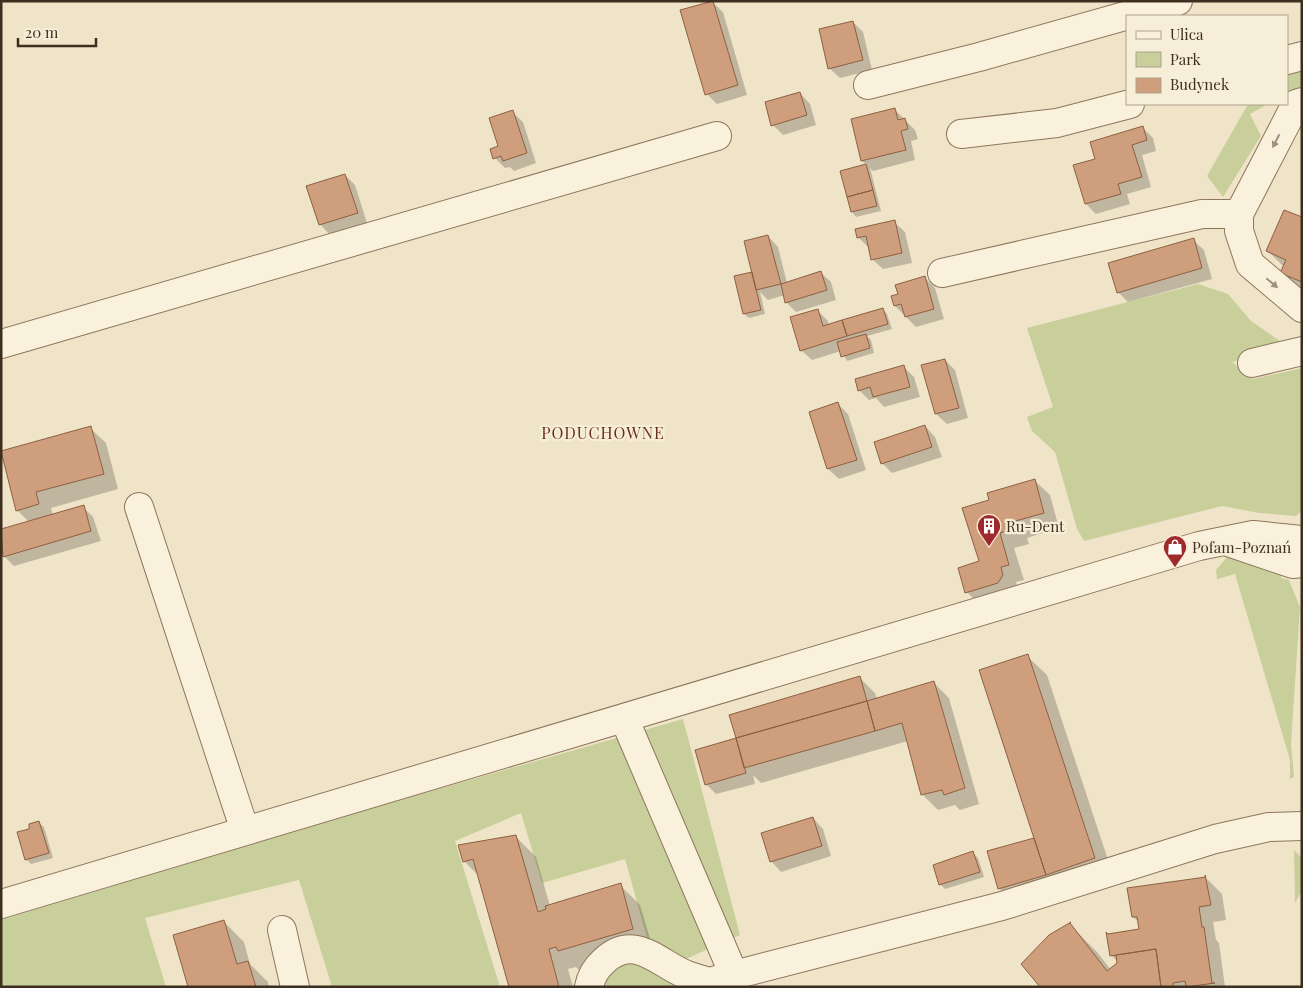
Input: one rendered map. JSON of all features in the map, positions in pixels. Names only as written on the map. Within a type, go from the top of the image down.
[{"type":"street","points":[[1128,15],[1178,1]]},
{"type":"street","points":[[868,85],[979,57],[1126,16]]},
{"type":"street","points":[[1288,60],[1302,56]]},
{"type":"street","points":[[1302,102],[1296,104],[1238,214],[1239,231],[1250,264],[1302,308]]},
{"type":"street","points":[[961,134],[1057,123],[1126,105]]},
{"type":"street","points":[[1,344],[716,136]]},
{"type":"street","points":[[942,272],[1202,214],[1238,214]]},
{"type":"street","points":[[1252,363],[1302,351]]},
{"type":"street","points":[[139,507],[245,831]]},
{"type":"street","points":[[1,904],[1199,546],[1224,541],[1253,552],[1300,553]]},
{"type":"street","points":[[624,718],[716,981]]},
{"type":"street","points":[[589,987],[596,968],[609,956],[624,950],[641,950],[686,975],[716,981],[1002,906],[1215,839],[1269,827],[1302,826]]},
{"type":"street","points":[[282,930],[295,987]]},
{"type":"green space","points":[[1302,64],[1302,86],[1288,93],[1288,69]]},
{"type":"green space","points":[[1247,105],[1266,105],[1250,114],[1261,136],[1223,197],[1207,176]]},
{"type":"green space","points":[[1198,284],[1228,294],[1251,321],[1287,346],[1232,362],[1253,379],[1302,368],[1302,511],[1296,516],[1259,513],[1222,506],[1084,541],[1077,529],[1055,452],[1032,431],[1027,417],[1053,407],[1027,328]]},
{"type":"green space","points":[[1238,556],[1284,567],[1281,578],[1289,580],[1300,607],[1291,744],[1294,777],[1290,779],[1290,760],[1235,574],[1217,579],[1216,570],[1227,557]]},
{"type":"green space","points":[[683,719],[740,935],[686,959],[647,938],[625,859],[542,883],[521,813],[455,841],[500,987],[332,987],[299,880],[145,918],[166,987],[1,987],[1,914]]},
{"type":"green space","points":[[1294,850],[1302,858],[1302,891],[1295,903]]},
{"type":"green space","points":[[629,962],[644,965],[677,987],[598,987],[617,964]]},
{"type":"building","points":[[713,1],[738,85],[705,95],[680,10]]},
{"type":"building","points":[[853,21],[863,60],[828,69],[819,29]]},
{"type":"building","points":[[800,92],[807,115],[771,126],[765,102]]},
{"type":"building","points":[[895,108],[898,120],[905,118],[908,129],[901,131],[906,150],[861,161],[851,119]]},
{"type":"building","points":[[513,110],[527,153],[503,161],[501,156],[493,159],[490,149],[498,146],[489,118]]},
{"type":"building","points":[[1143,126],[1147,140],[1132,145],[1142,177],[1118,184],[1121,194],[1085,204],[1073,165],[1095,159],[1090,142]]},
{"type":"building","points":[[866,164],[873,190],[847,197],[840,171]]},
{"type":"building","points":[[345,174],[358,213],[319,225],[306,186]]},
{"type":"building","points":[[873,190],[877,206],[851,212],[847,197]]},
{"type":"building","points":[[1284,210],[1302,217],[1302,282],[1280,273],[1286,260],[1266,251]]},
{"type":"building","points":[[895,220],[902,253],[871,260],[866,236],[857,238],[855,229]]},
{"type":"building","points":[[768,235],[781,284],[756,290],[744,241]]},
{"type":"building","points":[[1194,238],[1202,268],[1117,293],[1108,263]]},
{"type":"building","points":[[821,271],[827,290],[785,303],[781,284]]},
{"type":"building","points":[[752,272],[761,310],[743,314],[734,276]]},
{"type":"building","points":[[925,276],[934,309],[905,317],[901,304],[894,306],[891,296],[898,294],[895,285]]},
{"type":"building","points":[[883,308],[888,324],[847,336],[842,320]]},
{"type":"building","points":[[818,309],[823,326],[842,320],[847,336],[800,351],[790,317]]},
{"type":"building","points":[[866,334],[870,348],[841,357],[837,342]]},
{"type":"building","points":[[945,359],[959,408],[935,414],[921,365]]},
{"type":"building","points":[[904,365],[910,387],[873,397],[870,387],[858,391],[855,379]]},
{"type":"building","points":[[838,402],[857,460],[827,469],[809,412]]},
{"type":"building","points":[[925,425],[932,447],[881,464],[874,442]]},
{"type":"building","points":[[91,426],[104,474],[36,492],[39,504],[16,511],[1,451]]},
{"type":"building","name":"Ru-Dent","points":[[1035,479],[1044,513],[1012,522],[1014,528],[1000,533],[1009,565],[1001,567],[1003,575],[998,583],[965,593],[958,568],[979,561],[962,508],[989,500],[987,493]]},
{"type":"building","points":[[84,505],[91,531],[3,557],[1,529]]},
{"type":"building","points":[[1028,654],[1095,858],[1046,875],[979,670]]},
{"type":"building","points":[[860,676],[867,701],[736,738],[729,715]]},
{"type":"building","points":[[934,681],[965,788],[944,795],[942,790],[921,795],[902,723],[875,731],[867,701]]},
{"type":"building","points":[[867,701],[875,731],[744,768],[736,738]]},
{"type":"building","points":[[736,738],[746,773],[705,785],[695,750]]},
{"type":"building","points":[[813,817],[822,846],[770,862],[761,833]]},
{"type":"building","points":[[39,821],[49,853],[25,860],[17,832],[29,829],[29,824]]},
{"type":"building","points":[[516,835],[538,912],[546,909],[545,906],[621,883],[633,929],[558,951],[556,947],[549,949],[559,987],[509,987],[473,859],[463,862],[458,845]]},
{"type":"building","points":[[1034,838],[1046,875],[998,889],[987,851]]},
{"type":"building","points":[[973,851],[980,872],[939,885],[933,865]]},
{"type":"building","points":[[1205,877],[1211,905],[1199,907],[1202,927],[1204,927],[1212,983],[1215,983],[1186,987],[1185,981],[1173,983],[1173,987],[1161,987],[1156,949],[1110,956],[1106,932],[1108,934],[1139,929],[1137,917],[1132,917],[1127,888]]},
{"type":"building","points":[[224,920],[237,964],[248,961],[256,987],[188,987],[173,935]]},
{"type":"building","points":[[1071,922],[1107,971],[1117,963],[1116,955],[1156,949],[1161,987],[1040,987],[1021,964],[1049,935]]},
{"type":"place","name":"Ru-Dent","points":[[989,547]]},
{"type":"place","name":"Pofam-Poznań","points":[[1175,568]]},
{"type":"district","name":"PODUCHOWNE","points":[[603,432]]}]
